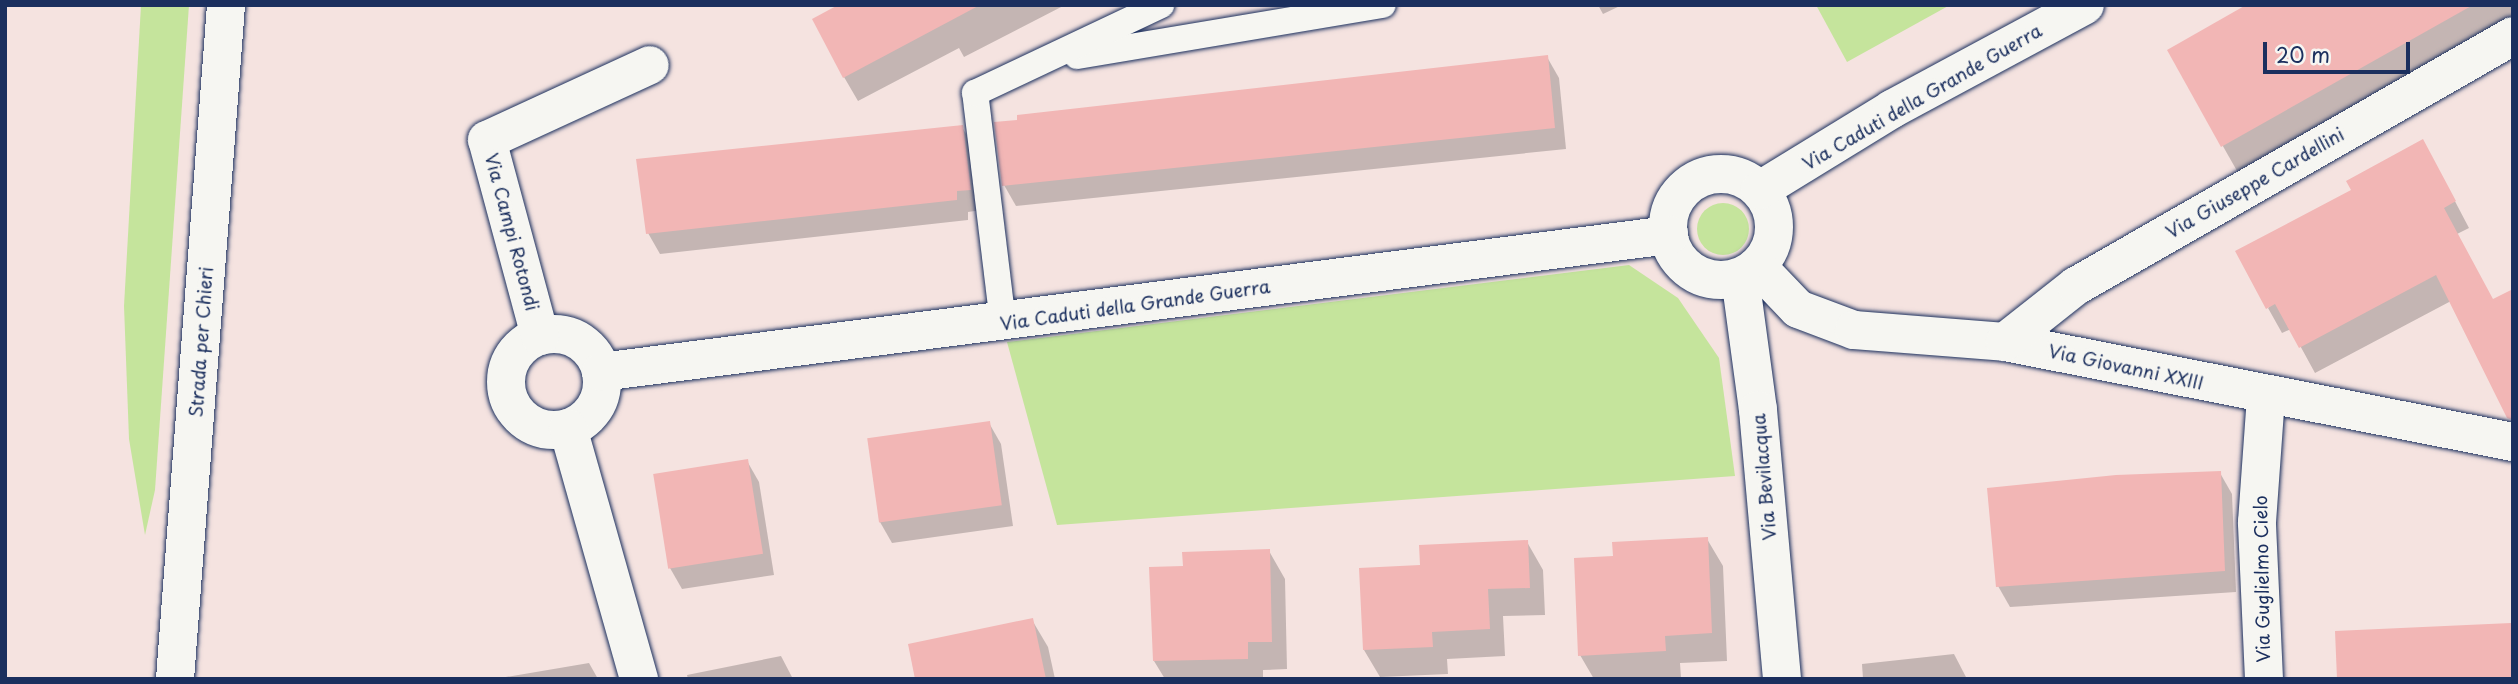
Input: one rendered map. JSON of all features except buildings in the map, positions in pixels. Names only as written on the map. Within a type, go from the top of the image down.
[{"type":"street","name":"Strada per Chieri","points":[[175,679],[226,5]]},
{"type":"street","name":"Via Caduti della Grande Guerra","points":[[1760,190],[1892,109],[2085,5]]},
{"type":"street","name":"Via Giuseppe Cardellini","points":[[2005,342],[2076,286],[2513,36]]},
{"type":"street","name":"Via Campi Rotondi","points":[[540,336],[486,140],[650,65]]},
{"type":"street","points":[[1731,175],[1760,190],[1773,214],[1775,229],[1772,243],[1749,272],[1709,279],[1694,272],[1673,250],[1669,234],[1674,202],[1698,179],[1731,175]]},
{"type":"street","name":"Via Caduti della Grande Guerra","points":[[601,372],[1003,323],[1669,234]]},
{"type":"street","name":"Via Giovanni XXIII","points":[[1749,272],[1798,309],[1854,330],[2005,342],[2266,396],[2513,442]]},
{"type":"street","name":"Via Bevilacqua","points":[[1749,272],[1758,410],[1782,679]]},
{"type":"street","points":[[564,335],[579,340],[592,351],[601,372],[600,396],[593,410],[568,428],[537,427],[524,419],[507,393],[510,362],[519,348],[540,336],[564,335]]},
{"type":"street","name":"Via Guglielmo Cielo","points":[[2264,679],[2257,522],[2266,396]]},
{"type":"street","points":[[568,428],[639,679]]},
{"type":"lane","points":[[1003,323],[975,93],[1048,61],[1161,5]]},
{"type":"lane","points":[[1048,61],[1382,5]]},
{"type":"green space","points":[[141,5],[189,5],[155,490],[145,535],[129,439],[124,306]]},
{"type":"green space","points":[[1816,5],[1950,5],[1847,62]]},
{"type":"green space","points":[[1723,203],[1733,205],[1741,211],[1747,219],[1747,239],[1741,247],[1733,253],[1723,255],[1713,253],[1705,247],[1699,239],[1697,229],[1699,219],[1705,211],[1713,205]]},
{"type":"green space","points":[[1629,265],[1678,298],[1719,358],[1735,476],[1057,525],[1007,342]]}]
